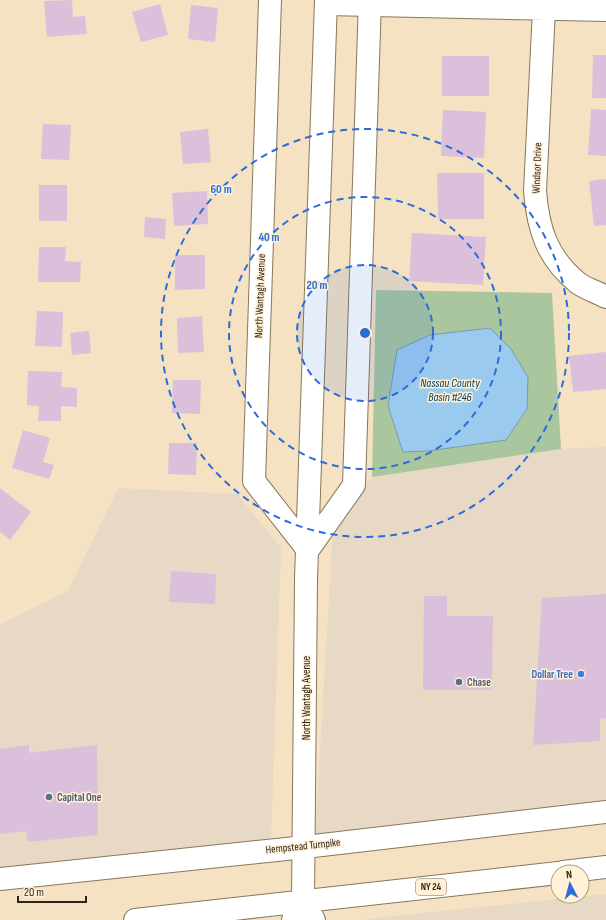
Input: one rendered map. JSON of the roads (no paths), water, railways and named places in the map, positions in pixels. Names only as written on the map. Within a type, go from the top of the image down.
[{"type":"main road","name":"North Wantagh Avenue","points":[[270,0],[254,481],[308,550]]},
{"type":"main road","name":"North Wantagh Avenue","points":[[303,900],[305,847],[308,550],[326,2]]},
{"type":"main road","points":[[326,2],[370,2],[606,10]]},
{"type":"main road","points":[[308,550],[354,485],[370,2]]},
{"type":"main road","name":"Windsor Drive","points":[[544,9],[536,191],[537,216],[542,232],[556,261],[579,284],[606,297]]},
{"type":"main road","name":"Hempstead Turnpike","points":[[0,879],[305,847],[606,812]]},
{"type":"main road","points":[[590,869],[606,867]]},
{"type":"main road","name":"NY 24","points":[[135,920],[303,900],[550,874]]},
{"type":"main road","points":[[293,920],[303,900]]},
{"type":"main road","points":[[303,900],[314,920]]},
{"type":"water","name":"Nassau County Basin #246","points":[[490,328],[511,349],[528,377],[527,409],[506,440],[428,451],[403,452],[388,406],[397,350],[430,335]]},
{"type":"place","name":"Dollar Tree","points":[[581,674]]},
{"type":"place","name":"Chase","points":[[459,682]]},
{"type":"place","name":"Capital One","points":[[49,797]]}]
